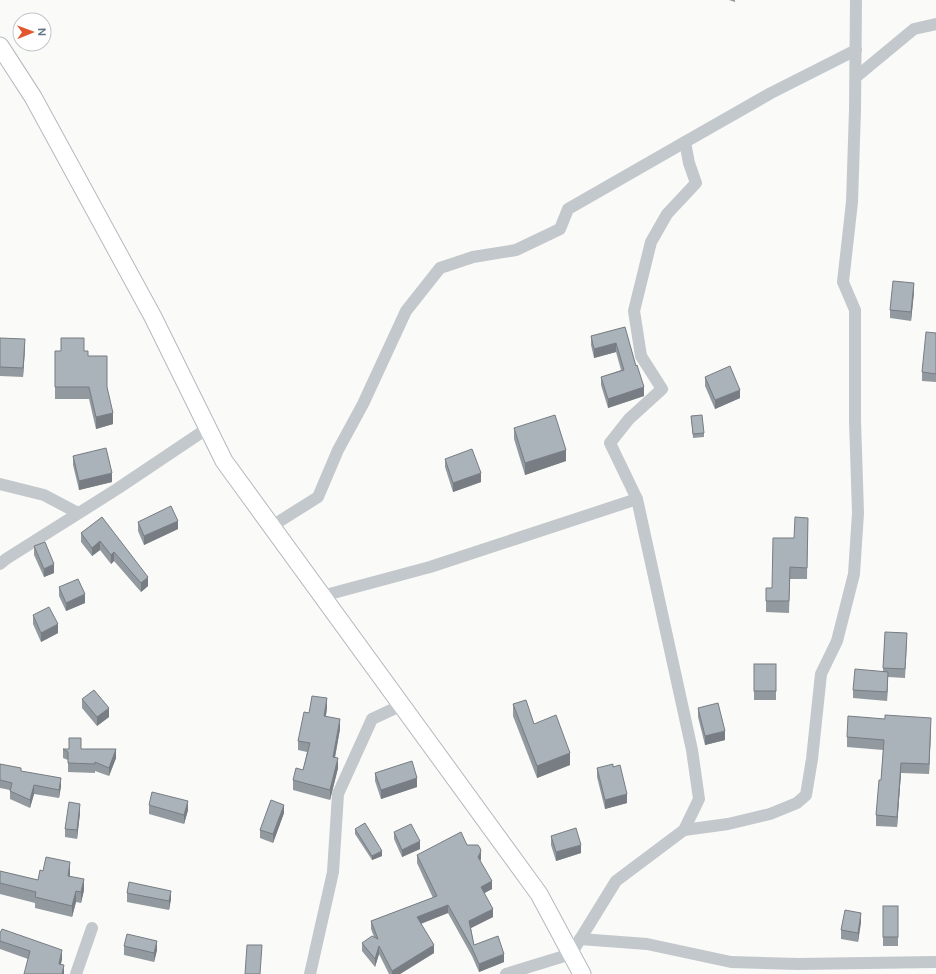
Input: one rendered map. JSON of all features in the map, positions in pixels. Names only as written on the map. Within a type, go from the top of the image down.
[{"type":"main road","points":[[0,46],[33,97],[153,317],[224,461],[539,894],[582,974]]},
{"type":"street","points":[[684,830],[728,824],[770,814],[796,803],[806,795],[812,759],[821,674],[837,641],[854,574],[858,513],[855,420],[855,310],[843,282],[852,202],[856,76],[856,0]]},
{"type":"street","points":[[856,76],[914,29],[936,24]]},
{"type":"street","points":[[272,526],[318,497],[338,450],[363,404],[406,311],[440,268],[473,257],[516,250],[560,229],[568,209],[771,93],[856,50]]},
{"type":"street","points":[[506,974],[571,954],[616,881],[684,830],[699,799],[692,750],[637,499],[610,443],[629,419],[662,389],[641,356],[634,311],[651,242],[667,214],[696,183],[689,163],[685,142]]},
{"type":"street","points":[[0,564],[208,428]]},
{"type":"street","points":[[0,484],[44,496],[78,514]]},
{"type":"street","points":[[322,596],[430,567],[637,499]]},
{"type":"street","points":[[310,974],[333,872],[338,794],[372,719],[402,705]]},
{"type":"street","points":[[76,974],[92,928]]},
{"type":"street","points":[[580,939],[647,944],[731,962],[798,964],[936,962]]},
{"type":"building","points":[[893,281],[914,283],[911,312],[890,310]]},
{"type":"building","points":[[625,327],[636,366],[637,365],[644,387],[608,399],[601,377],[624,370],[616,343],[594,349],[591,336]]},
{"type":"building","points":[[926,332],[936,333],[936,374],[922,372]]},
{"type":"building","points":[[0,338],[25,339],[23,368],[0,367]]},
{"type":"building","points":[[61,338],[84,338],[84,351],[88,351],[88,356],[107,356],[107,387],[113,413],[96,417],[89,387],[55,387],[55,351],[61,351]]},
{"type":"building","points":[[730,366],[740,390],[715,400],[705,377]]},
{"type":"building","points":[[555,415],[566,450],[525,463],[514,428]]},
{"type":"building","points":[[702,415],[704,433],[693,434],[691,416]]},
{"type":"building","points":[[106,448],[112,473],[79,481],[73,456]]},
{"type":"building","points":[[472,449],[481,473],[453,483],[445,459]]},
{"type":"building","points":[[171,506],[178,521],[144,536],[138,522]]},
{"type":"building","points":[[102,517],[148,577],[141,583],[114,552],[111,555],[100,541],[92,548],[81,533]]},
{"type":"building","points":[[795,517],[808,518],[807,568],[790,567],[789,601],[766,601],[766,588],[772,588],[773,538],[794,538]]},
{"type":"building","points":[[45,542],[54,564],[44,569],[34,546]]},
{"type":"building","points":[[78,579],[85,594],[66,603],[59,587]]},
{"type":"building","points":[[49,607],[58,624],[41,633],[33,615]]},
{"type":"building","points":[[885,632],[907,633],[905,669],[883,668]]},
{"type":"building","points":[[754,664],[776,664],[776,691],[754,691]]},
{"type":"building","points":[[855,669],[888,672],[887,692],[853,690]]},
{"type":"building","points":[[94,690],[109,708],[97,717],[82,699]]},
{"type":"building","points":[[312,696],[327,698],[324,716],[340,719],[333,757],[338,758],[330,790],[293,780],[296,768],[303,770],[310,743],[298,741],[304,712],[309,713]]},
{"type":"building","points":[[526,700],[534,724],[556,715],[570,753],[537,766],[513,704]]},
{"type":"building","points":[[718,703],[725,731],[705,736],[698,708]]},
{"type":"building","points":[[885,715],[931,718],[929,764],[901,763],[897,817],[876,815],[879,780],[881,780],[884,740],[847,737],[848,716],[885,719]]},
{"type":"building","points":[[69,738],[81,738],[81,749],[116,749],[109,768],[95,762],[95,764],[68,763],[68,752],[63,749],[69,749]]},
{"type":"building","points":[[412,761],[417,778],[381,790],[375,773]]},
{"type":"building","points":[[0,764],[21,768],[21,771],[61,778],[59,790],[34,785],[30,800],[10,791],[12,783],[0,780]]},
{"type":"building","points":[[613,764],[613,767],[620,765],[627,794],[605,800],[597,768]]},
{"type":"building","points":[[152,792],[188,801],[184,815],[149,805]]},
{"type":"building","points":[[271,800],[284,805],[273,834],[260,830]]},
{"type":"building","points":[[69,802],[80,804],[77,830],[65,829]]},
{"type":"building","points":[[365,823],[382,851],[372,856],[355,829]]},
{"type":"building","points":[[411,824],[420,841],[402,850],[394,832]]},
{"type":"building","points":[[576,828],[581,845],[556,852],[551,836]]},
{"type":"building","points":[[461,832],[467,845],[478,845],[480,848],[481,851],[478,857],[492,881],[481,887],[493,909],[469,921],[474,945],[498,936],[504,954],[479,964],[472,948],[448,905],[417,917],[434,945],[392,971],[379,946],[375,959],[362,943],[372,936],[378,939],[371,921],[437,896],[417,855]]},
{"type":"building","points":[[46,857],[70,862],[68,876],[84,879],[81,892],[76,891],[72,906],[35,897],[36,892],[0,883],[0,871],[38,880],[40,870],[43,871]]},
{"type":"building","points":[[129,882],[171,891],[169,901],[127,893]]},
{"type":"building","points":[[883,906],[898,906],[898,937],[883,937]]},
{"type":"building","points":[[845,910],[861,913],[858,933],[841,930]]},
{"type":"building","points":[[2,929],[62,950],[59,964],[64,965],[62,974],[24,974],[30,951],[0,941],[0,933]]},
{"type":"building","points":[[127,934],[157,941],[154,953],[124,946]]},
{"type":"building","points":[[247,945],[262,945],[260,974],[245,974]]}]
